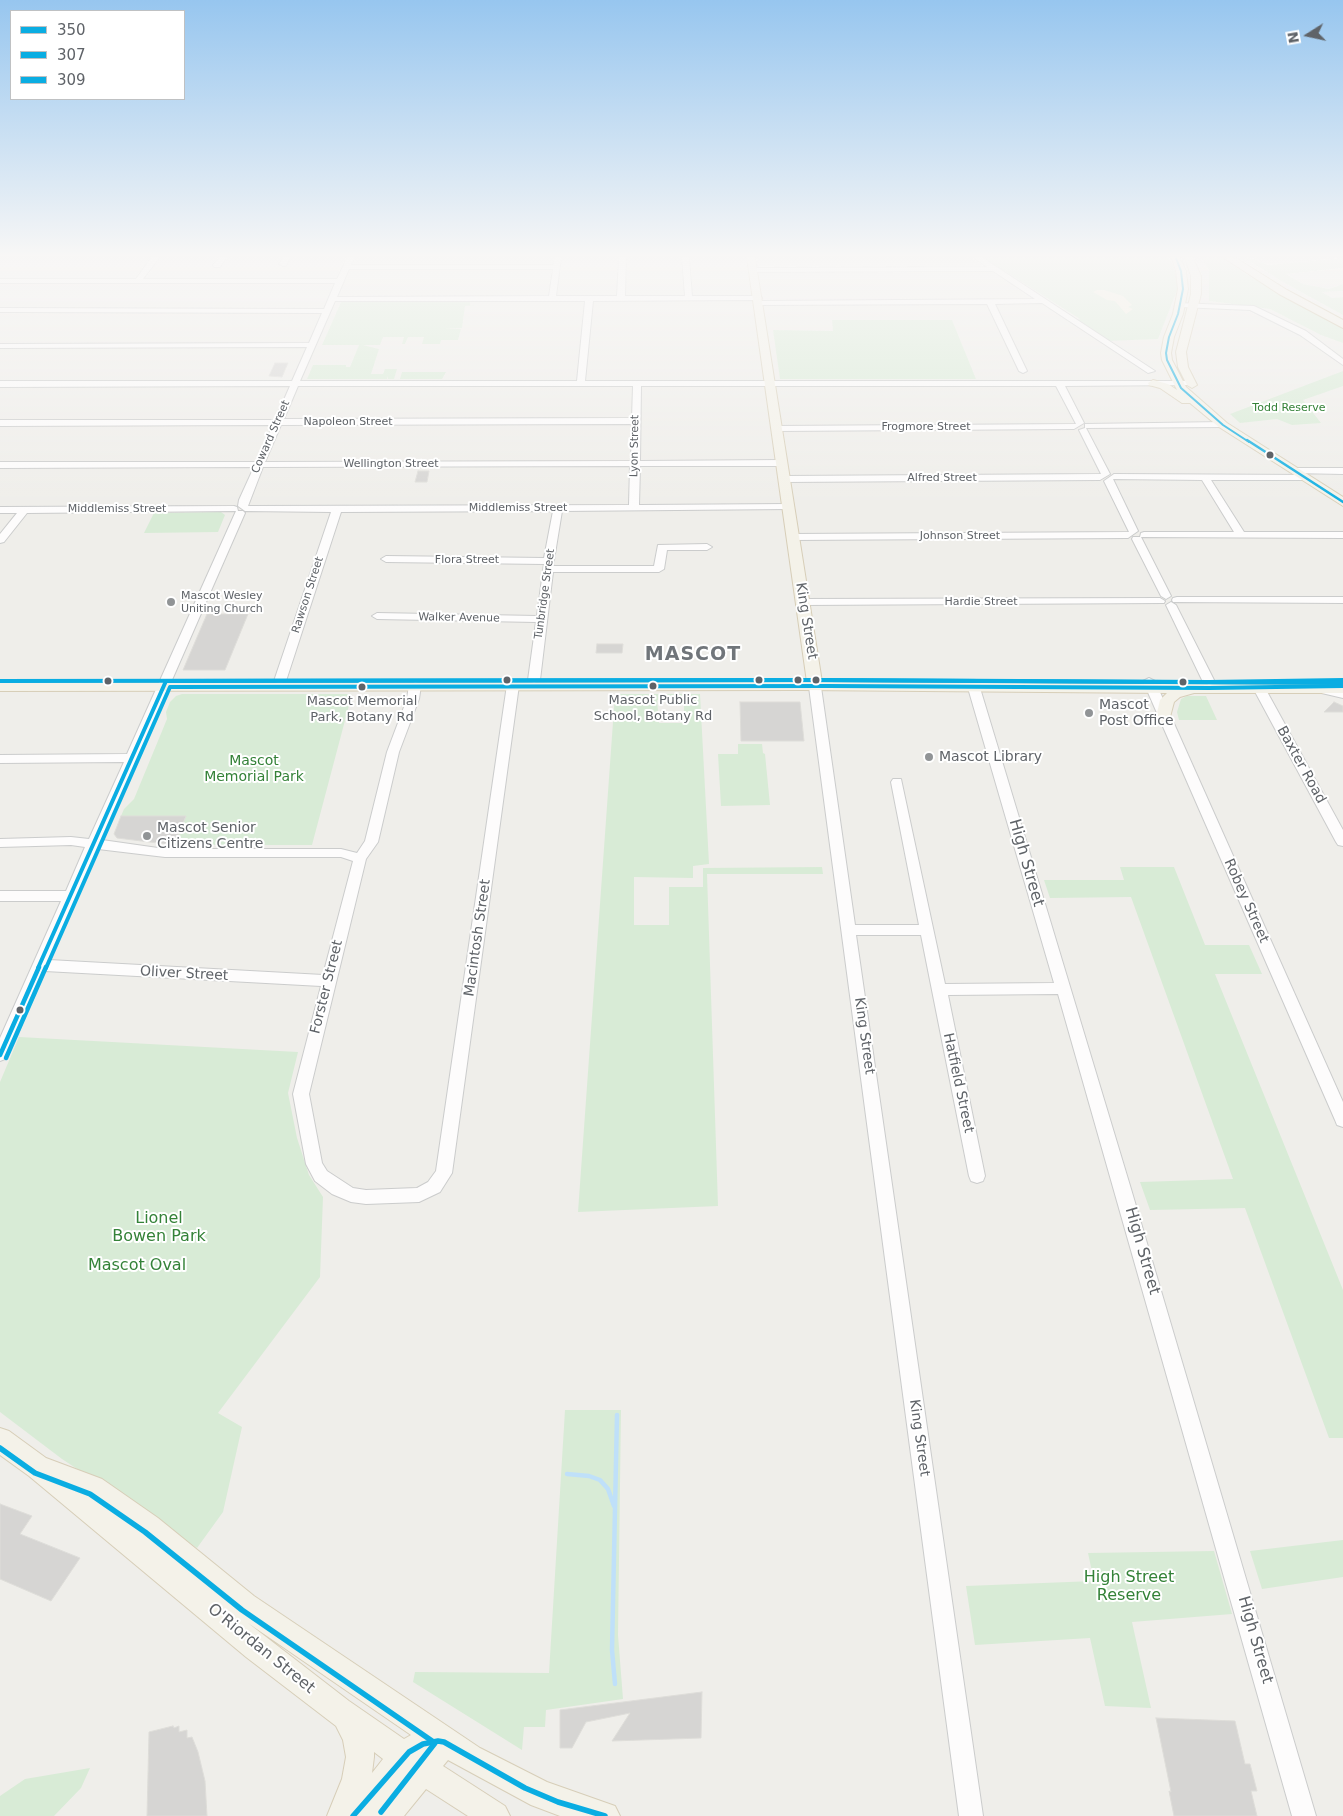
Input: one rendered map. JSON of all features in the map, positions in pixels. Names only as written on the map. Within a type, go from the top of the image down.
[{"type":"main road","name":"King Street","points":[[764,343],[815,683]]},
{"type":"main road","points":[[1149,379],[1164,378],[1167,374],[1169,343]]},
{"type":"main road","points":[[1183,343],[1181,352],[1183,368],[1191,383],[1212,408],[1256,444]]},
{"type":"main road","points":[[1167,360],[1178,383],[1188,396],[1208,413],[1223,425],[1256,444],[1343,502]]},
{"type":"main road","points":[[1149,379],[1208,413]]},
{"type":"main road","points":[[0,687],[280,681],[534,680],[1210,685],[1343,680]]},
{"type":"main road","points":[[0,682],[415,685],[815,683],[974,688],[1150,685]]},
{"type":"main road","points":[[1163,717],[1167,700],[1174,694],[1210,685],[1259,688],[1343,689]]},
{"type":"main road","name":"O'Riordan Street","points":[[0,1440],[38,1467],[256,1647],[339,1711],[413,1764],[495,1816]]},
{"type":"main road","name":"O'Riordan Street","points":[[38,1467],[93,1488],[149,1527],[245,1605],[388,1701],[443,1741],[525,1788],[558,1802],[605,1816]]},
{"type":"main road","points":[[339,1711],[355,1732],[359,1743],[360,1757],[356,1780],[342,1816]]},
{"type":"main road","points":[[353,1816],[413,1764],[443,1741]]},
{"type":"main road","points":[[386,1816],[413,1764]]},
{"type":"street","name":"Coward Street","points":[[0,1055],[312,343]]},
{"type":"street","points":[[582,383],[585,343]]},
{"type":"street","points":[[1010,343],[1023,370]]},
{"type":"street","points":[[1099,343],[1149,379]]},
{"type":"street","points":[[1316,343],[1343,363]]},
{"type":"street","points":[[0,346],[311,346]]},
{"type":"street","points":[[0,384],[1059,383],[1149,379],[1191,383]]},
{"type":"street","name":"Lyon Street","points":[[634,508],[637,383]]},
{"type":"street","points":[[1059,383],[1210,685]]},
{"type":"street","name":"Napoleon Street","points":[[0,423],[635,421]]},
{"type":"street","name":"Frogmore Street","points":[[777,428],[1223,425]]},
{"type":"street","name":"Wellington Street","points":[[0,465],[782,463]]},
{"type":"street","name":"Alfred Street","points":[[784,479],[1205,477],[1343,471]]},
{"type":"street","points":[[1205,477],[1240,534]]},
{"type":"street","name":"Middlemiss Street","points":[[0,510],[788,507]]},
{"type":"street","name":"Tunbridge Street","points":[[534,680],[548,565],[558,508]]},
{"type":"street","name":"Rawson Street","points":[[280,681],[337,509]]},
{"type":"street","points":[[0,540],[24,510]]},
{"type":"street","name":"Johnson Street","points":[[792,537],[1343,535]]},
{"type":"street","points":[[548,565],[659,569],[662,547],[707,547]]},
{"type":"street","name":"Flora Street","points":[[386,559],[548,565]]},
{"type":"street","name":"Hardie Street","points":[[803,602],[1343,600]]},
{"type":"street","name":"Walker Avenue","points":[[377,616],[541,619]]},
{"type":"street","name":"King Street","points":[[815,683],[971,1816]]},
{"type":"street","name":"Forster Street","points":[[415,685],[413,699],[393,752],[371,842],[360,858],[300,1094],[314,1164],[321,1176],[330,1185],[351,1194],[366,1197],[419,1195],[434,1187]]},
{"type":"street","name":"Macintosh Street","points":[[434,1187],[444,1173],[446,1163],[513,685]]},
{"type":"street","name":"Robey Street","points":[[1150,685],[1343,1120]]},
{"type":"street","name":"High Street","points":[[974,688],[1062,988],[1124,1189],[1304,1816]]},
{"type":"street","name":"Baxter Road","points":[[1259,688],[1343,842]]},
{"type":"street","points":[[1314,689],[1343,695]]},
{"type":"street","points":[[0,759],[131,758]]},
{"type":"street","name":"Hatfield Street","points":[[897,782],[978,1176]]},
{"type":"street","points":[[0,843],[71,841],[165,853],[341,853],[360,858]]},
{"type":"street","points":[[0,896],[71,896]]},
{"type":"street","points":[[850,930],[927,930]]},
{"type":"street","name":"Oliver Street","points":[[40,965],[328,982]]},
{"type":"street","points":[[939,990],[1062,988]]},
{"type":"green space","points":[[323,343],[381,343],[380,345],[363,345],[379,349],[371,374],[383,374],[385,369],[397,369],[394,379],[388,379],[388,376],[387,379],[307,379],[313,365],[346,365],[346,367],[350,367],[359,345],[322,345]]},
{"type":"green space","points":[[422,343],[440,343],[440,344]]},
{"type":"green space","points":[[775,343],[961,343],[976,379],[780,379]]},
{"type":"green space","name":"Todd Reserve","points":[[1343,371],[1343,386],[1303,400],[1321,423],[1292,425],[1277,419],[1240,423],[1230,414]]},
{"type":"green space","points":[[402,372],[446,372],[442,379],[400,379]]},
{"type":"green space","points":[[221,512],[225,515],[218,532],[144,533],[154,513]]},
{"type":"green space","name":"Mascot Memorial Park","points":[[182,694],[352,694],[312,845],[174,845],[186,816],[121,816],[124,809],[134,799],[167,719],[166,712],[170,702],[176,696]]},
{"type":"green space","points":[[615,694],[700,694],[709,864],[693,866],[693,878],[634,877],[634,925],[669,925],[669,887],[703,887],[703,868],[822,867],[823,874],[707,874],[718,1206],[578,1212]],"holes":[[[657,700],[684,700],[684,723],[659,723]]]},
{"type":"green space","points":[[1187,696],[1206,696],[1217,720],[1179,720],[1177,712],[1181,699]]},
{"type":"green space","points":[[738,744],[762,744],[763,753],[765,754],[770,805],[721,806],[718,754],[738,754]]},
{"type":"green space","points":[[1120,867],[1174,867],[1205,945],[1249,945],[1262,974],[1215,974],[1343,1290],[1343,1438],[1329,1438],[1245,1208],[1150,1210],[1140,1182],[1233,1179],[1131,897],[1050,898],[1044,880],[1124,880]]},
{"type":"green space","name":"Lionel Bowen Park","points":[[19,1037],[298,1052],[288,1093],[297,1138],[309,1175],[323,1197],[320,1277],[218,1413],[242,1427],[223,1512],[197,1548],[62,1459],[0,1412],[0,1082]]},
{"type":"green space","points":[[565,1410],[621,1410],[618,1635],[623,1699],[546,1710],[545,1727],[524,1727],[522,1750],[413,1682],[415,1672],[549,1673]]},
{"type":"green space","points":[[1343,1540],[1343,1577],[1262,1589],[1250,1551]]},
{"type":"green space","name":"High Street Reserve","points":[[1214,1551],[1232,1614],[1132,1622],[1151,1708],[1105,1706],[1090,1638],[975,1645],[966,1586],[1094,1581],[1088,1553]]},
{"type":"green space","points":[[90,1768],[81,1788],[54,1816],[0,1816],[0,1796],[25,1779]]},
{"type":"building","points":[[275,363],[288,363],[282,377],[269,376]]},
{"type":"building","points":[[418,471],[429,471],[427,482],[415,482]]},
{"type":"building","points":[[207,614],[248,614],[225,670],[183,670]]},
{"type":"building","points":[[597,644],[623,644],[622,653],[596,653]]},
{"type":"building","points":[[740,702],[800,702],[804,741],[741,741]]},
{"type":"building","points":[[1334,702],[1343,706],[1343,712],[1324,712]]},
{"type":"building","points":[[121,816],[186,816],[174,845],[117,838],[114,834]]},
{"type":"building","points":[[0,1504],[32,1516],[20,1534],[80,1558],[51,1601],[0,1579]]},
{"type":"building","points":[[702,1692],[701,1738],[612,1741],[630,1713],[586,1722],[572,1748],[560,1748],[560,1710]]},
{"type":"building","points":[[1156,1718],[1235,1721],[1245,1764],[1250,1764],[1257,1791],[1251,1791],[1257,1816],[1174,1816]]},
{"type":"building","points":[[173,1726],[174,1728],[179,1726],[179,1732],[187,1730],[187,1738],[192,1737],[198,1752],[205,1781],[207,1816],[147,1816],[149,1732]]},
{"type":"waterway","points":[[615,1684],[612,1650],[617,1415]]},
{"type":"waterway","points":[[567,1474],[589,1476],[600,1480],[608,1489],[614,1506]]},
{"type":"transit line","name":"350","points":[[1168,343],[1167,360],[1181,388],[1223,425],[1343,502]]},
{"type":"transit line","name":"309","points":[[0,681],[801,680],[1343,683]]},
{"type":"transit line","name":"350","points":[[0,1055],[166,681],[828,680],[1209,682],[1343,680]]},
{"type":"transit line","name":"307","points":[[6,1058],[170,687],[828,686],[1209,688],[1343,686]]},
{"type":"transit line","name":"307","points":[[0,1448],[35,1473],[90,1494],[145,1532],[242,1610],[435,1743],[381,1812]]},
{"type":"transit line","name":"350","points":[[353,1816],[409,1752],[423,1744],[438,1741],[444,1742],[525,1788],[558,1802],[605,1816]]},
{"type":"place","name":"Mascot Wesley Uniting Church","points":[[171,602]]},
{"type":"place","name":"Mascot Public School, Botany Rd","points":[[653,686]]},
{"type":"place","name":"Mascot Memorial Park, Botany Rd","points":[[362,687]]},
{"type":"place","name":"Mascot Post Office","points":[[1089,713]]},
{"type":"place","name":"Mascot Library","points":[[929,757]]},
{"type":"place","name":"Mascot Senior Citizens Centre","points":[[147,836]]},
{"type":"district","name":"MASCOT","points":[[693,655]]},
{"type":"park label","name":"Mascot Oval","points":[[137,1266]]}]
